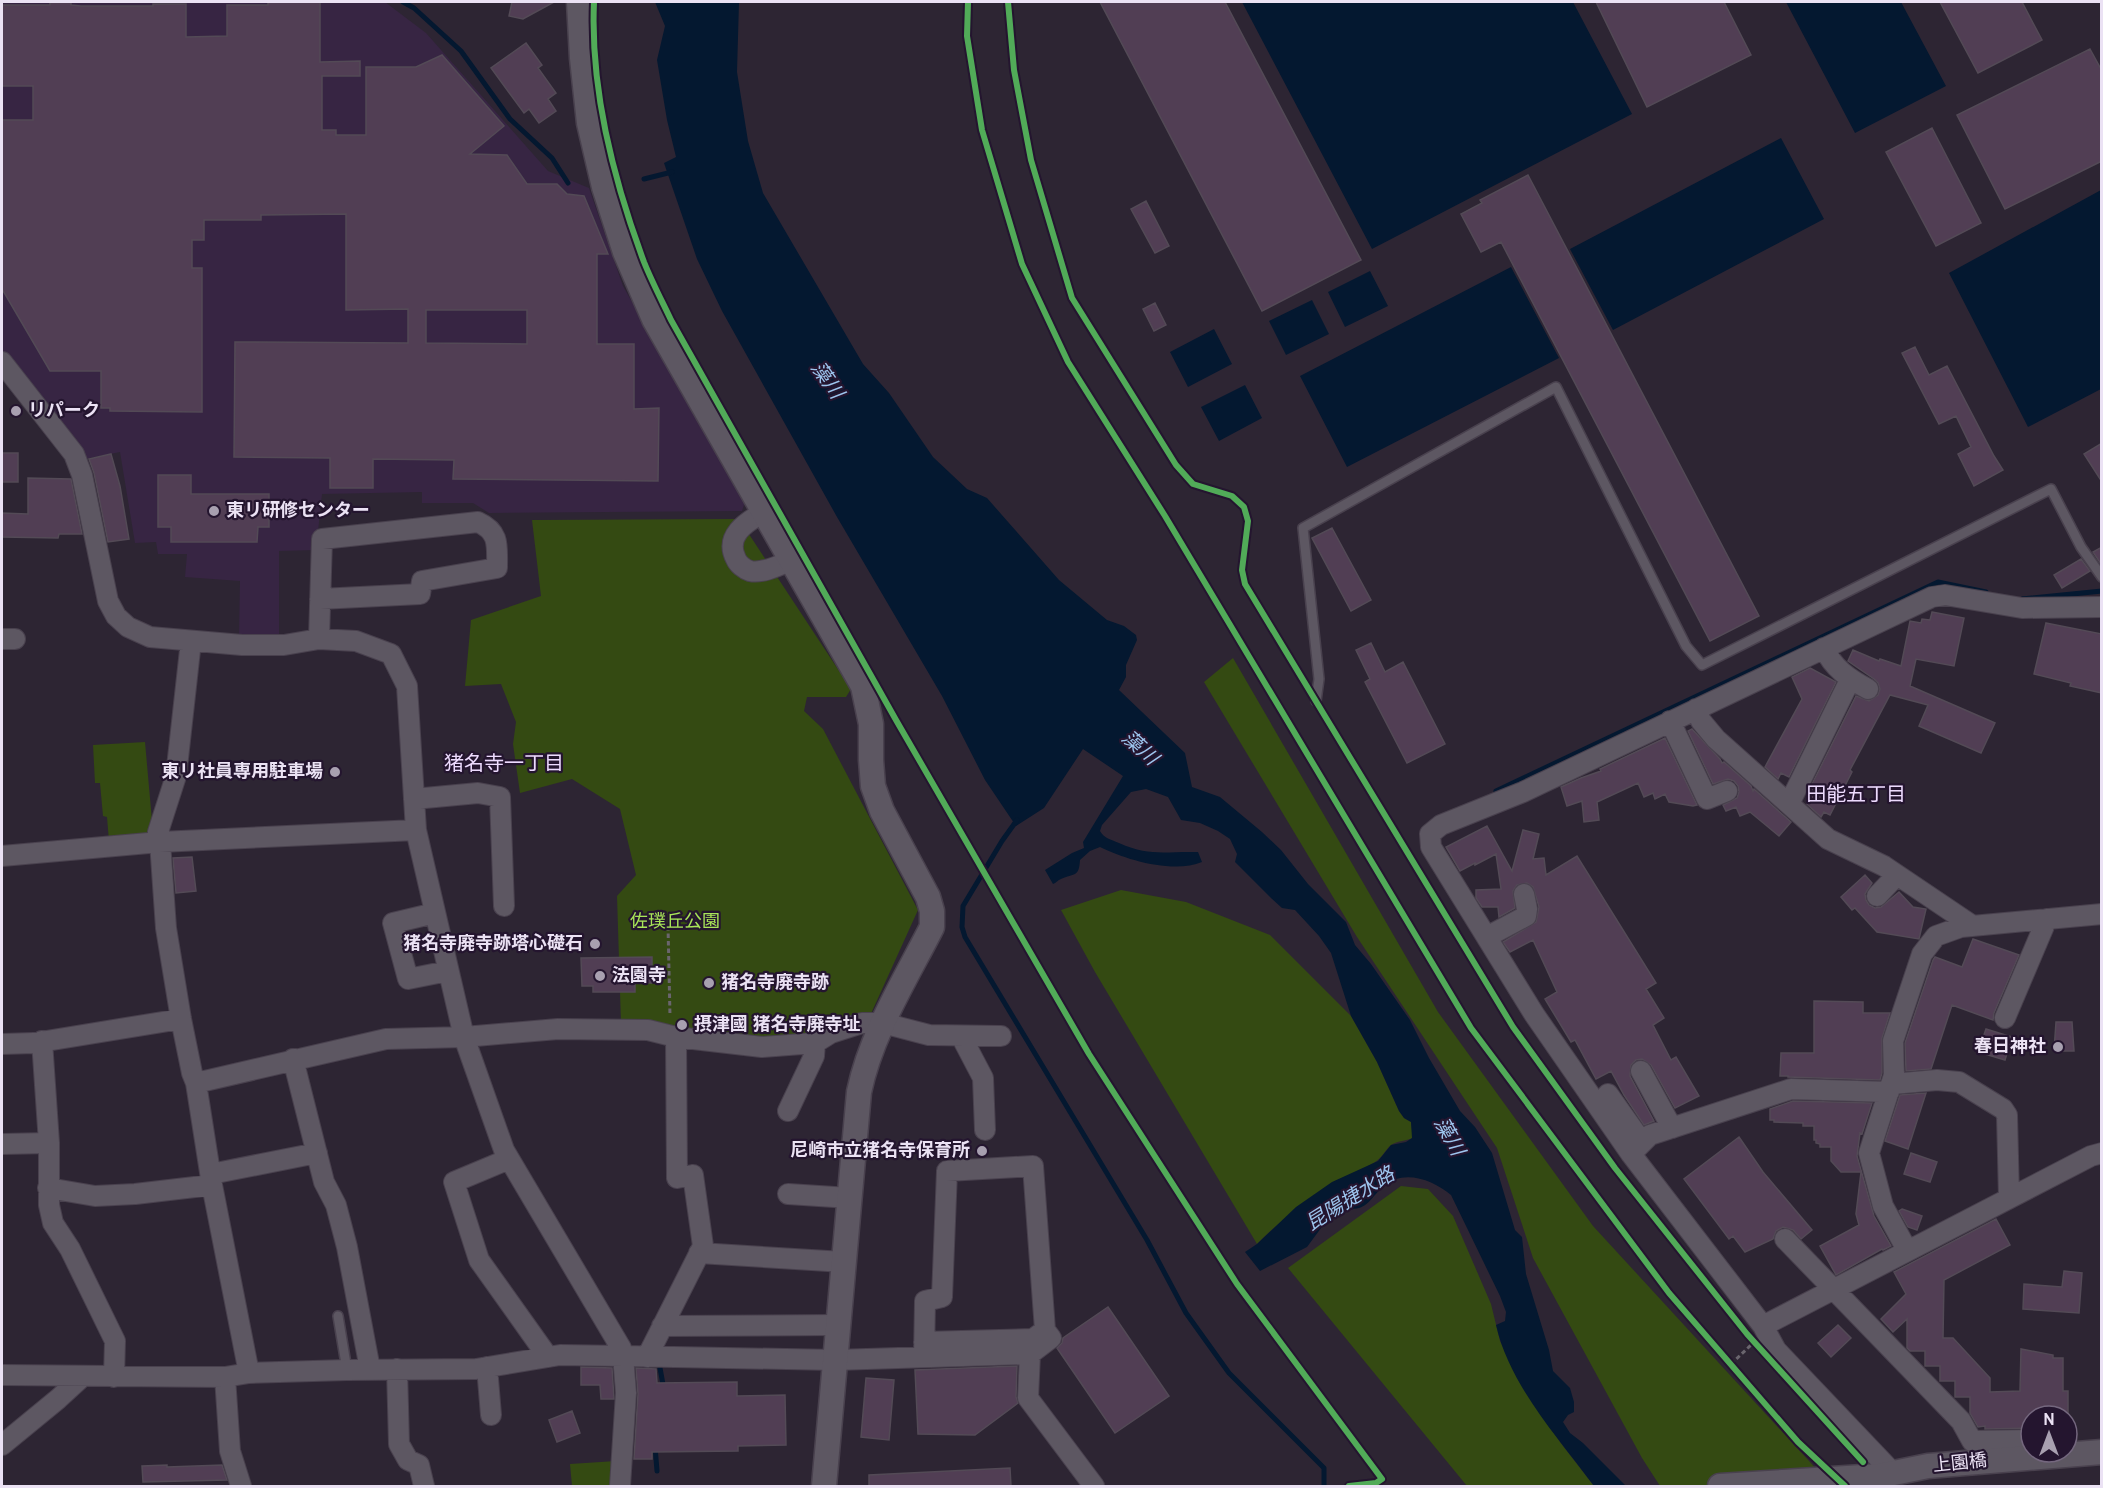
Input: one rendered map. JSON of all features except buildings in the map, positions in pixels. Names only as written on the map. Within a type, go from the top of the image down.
[{"type":"street","points":[[579,2],[589,123],[604,187],[625,252],[654,319],[862,686],[871,724],[873,786],[882,811],[928,897],[932,911],[932,927],[884,1023],[864,1071],[859,1092],[824,1486]]},
{"type":"street","points":[[2,362],[74,454],[82,475],[108,601],[116,616],[128,627],[150,637],[242,645],[284,645],[319,639],[356,641],[391,654],[407,686],[416,830],[464,1037],[504,1150],[621,1348],[626,1393],[620,1486]]},
{"type":"street","points":[[764,512],[745,523],[733,538],[732,552],[738,564],[751,571],[766,570],[792,560]]},
{"type":"street","points":[[319,639],[320,599],[322,538],[478,522],[490,527],[497,542],[497,568],[422,581],[420,594],[320,599]]},
{"type":"street","points":[[1886,1475],[1776,1350],[1759,1334],[1636,1148],[1534,1014],[1431,847],[1431,834],[1441,825],[1523,792],[1932,597],[1945,595],[2022,608],[2102,606]]},
{"type":"street","points":[[191,641],[176,776],[158,832],[166,928],[181,1019],[196,1083],[249,1373]]},
{"type":"street","points":[[1789,804],[1859,684],[1830,660],[1824,648]]},
{"type":"street","points":[[1696,709],[1701,721],[1716,739],[1828,839],[1863,855],[1897,875],[1973,926]]},
{"type":"street","points":[[1670,722],[1709,804],[1727,791]]},
{"type":"street","points":[[414,799],[478,793],[500,797],[504,906]]},
{"type":"street","points":[[2,855],[160,842],[416,830]]},
{"type":"street","points":[[1877,896],[1897,875]]},
{"type":"street","points":[[1487,938],[1526,916],[1524,894]]},
{"type":"street","points":[[435,914],[393,922],[408,979],[448,971]]},
{"type":"street","points":[[1907,1250],[1883,1206],[1869,1153],[1894,1075],[1893,1041],[1922,954],[1936,936],[1961,927],[2102,914]]},
{"type":"street","points":[[2005,1018],[2047,919]]},
{"type":"street","points":[[2,1044],[42,1041],[181,1019]]},
{"type":"street","points":[[196,1083],[386,1039],[464,1037],[558,1029],[648,1030],[676,1037],[762,1047],[815,1043],[831,1033],[862,1023],[884,1023],[929,1035],[1001,1036]]},
{"type":"street","points":[[961,1036],[983,1078],[986,1130]]},
{"type":"street","points":[[647,1357],[703,1245],[693,1175],[677,1178],[676,1037]]},
{"type":"street","points":[[42,1041],[49,1143],[49,1205],[53,1222],[70,1248],[115,1341],[114,1377]]},
{"type":"street","points":[[788,1111],[814,1056],[815,1043]]},
{"type":"street","points":[[293,1059],[324,1182],[336,1205],[347,1247],[370,1369]]},
{"type":"street","points":[[1641,1071],[1672,1128]]},
{"type":"street","points":[[1636,1148],[1650,1135],[1791,1089],[1890,1088],[1937,1080],[1959,1082],[2003,1109],[2007,1115],[2009,1198]]},
{"type":"street","points":[[1608,1094],[1636,1148]]},
{"type":"street","points":[[2,1144],[49,1143]]},
{"type":"street","points":[[48,1188],[95,1196],[135,1194],[212,1179],[316,1153]]},
{"type":"street","points":[[1759,1334],[1832,1289],[2091,1156],[2102,1153]]},
{"type":"street","points":[[509,1159],[454,1182],[479,1260],[548,1357]]},
{"type":"street","points":[[1033,1166],[1045,1330],[1051,1338],[1030,1354],[924,1350],[925,1301],[942,1297],[946,1171],[1033,1166]]},
{"type":"street","points":[[788,1194],[850,1198]]},
{"type":"street","points":[[1785,1239],[1961,1422],[1972,1441],[2019,1440]]},
{"type":"street","points":[[699,1253],[844,1262]]},
{"type":"street","points":[[662,1326],[838,1325]]},
{"type":"street","points":[[2,1375],[225,1377],[249,1373],[370,1369],[476,1369],[560,1355],[835,1360],[1033,1339],[1045,1330]]},
{"type":"street","points":[[1030,1354],[1028,1398],[1094,1486]]},
{"type":"street","points":[[487,1367],[491,1415]]},
{"type":"street","points":[[397,1369],[399,1444],[408,1460],[419,1465],[424,1486]]},
{"type":"street","points":[[2,1445],[58,1400],[82,1377]]},
{"type":"street","points":[[225,1377],[230,1451],[241,1486]]},
{"type":"street","name":"上園橋","points":[[1720,1486],[1886,1475],[1928,1466],[2102,1452]]},
{"type":"lane","points":[[1316,701],[1319,679],[1303,528],[1556,387],[1686,646],[1702,665],[2051,489],[2081,547],[2102,577]]},
{"type":"lane","points":[[338,1316],[347,1370]]},
{"type":"path","points":[[668,926],[670,1001]]},
{"type":"path","points":[[1759,1334],[1762,1351]]},
{"type":"path","points":[[1731,1364],[1759,1334]]},
{"type":"path","points":[[1723,1356],[1738,1373]]},
{"type":"shaded area","points":[[2,2],[385,2],[426,33],[548,171],[589,188],[623,286],[745,502],[742,511],[489,513],[473,503],[422,503],[422,492],[322,494],[316,550],[279,551],[279,636],[239,636],[240,581],[185,577],[187,554],[158,554],[156,542],[135,543],[120,452],[85,459],[2,353]]},
{"type":"green space","name":"佐璞丘公園","points":[[739,519],[851,689],[846,697],[807,697],[804,711],[823,729],[918,910],[869,1018],[825,1024],[805,1041],[689,1033],[621,1023],[617,896],[636,875],[620,809],[572,779],[520,793],[513,744],[516,722],[501,684],[465,686],[471,620],[541,596],[532,520]]},
{"type":"green space","points":[[1233,658],[1438,1012],[1593,1226],[1832,1486],[1660,1486],[1642,1458],[1533,1258],[1497,1148],[1357,937],[1204,682]]},
{"type":"green space","points":[[145,742],[153,832],[149,837],[109,841],[107,817],[103,816],[100,783],[95,783],[93,745]]},
{"type":"green space","points":[[1121,890],[1186,902],[1270,935],[1351,1016],[1377,1062],[1399,1111],[1411,1122],[1413,1138],[1391,1145],[1377,1160],[1283,1220],[1257,1244],[1095,972],[1061,910]]},
{"type":"green space","points":[[1401,1186],[1428,1189],[1453,1216],[1491,1304],[1500,1341],[1519,1381],[1560,1442],[1594,1486],[1467,1486],[1288,1268]]},
{"type":"green space","points":[[616,1461],[614,1486],[572,1486],[570,1464]]},
{"type":"water","points":[[655,2],[739,2],[737,72],[748,141],[763,193],[863,364],[889,393],[933,457],[967,489],[987,498],[1059,580],[1107,620],[1124,626],[1136,635],[1137,640],[1126,665],[1126,677],[1119,690],[1185,753],[1192,787],[1220,797],[1262,832],[1281,850],[1308,884],[1346,922],[1355,945],[1410,1020],[1460,1111],[1475,1127],[1492,1153],[1515,1230],[1522,1237],[1526,1274],[1553,1371],[1570,1388],[1574,1402],[1574,1412],[1568,1415],[1563,1422],[1570,1433],[1626,1486],[1594,1486],[1524,1390],[1512,1369],[1496,1325],[1505,1321],[1506,1312],[1500,1296],[1451,1195],[1436,1185],[1409,1177],[1391,1181],[1366,1205],[1357,1209],[1341,1208],[1324,1224],[1307,1247],[1260,1271],[1245,1252],[1257,1244],[1296,1207],[1332,1182],[1378,1161],[1391,1145],[1406,1142],[1412,1138],[1411,1122],[1399,1111],[1377,1062],[1351,1016],[1331,953],[1319,936],[1295,910],[1282,908],[1235,862],[1237,854],[1230,839],[1200,823],[1181,820],[1168,797],[1146,789],[1131,792],[1102,825],[1100,831],[1108,838],[1140,850],[1198,852],[1202,862],[1178,867],[1150,864],[1123,857],[1100,847],[1090,851],[1080,860],[1075,874],[1053,884],[1045,870],[1084,848],[1083,842],[1123,776],[1083,749],[1044,808],[1016,826],[985,780],[942,696],[837,517],[722,311],[697,259],[664,163],[676,157],[657,60],[665,26]]},
{"type":"water","points":[[1242,2],[1573,2],[1632,114],[1372,249]]},
{"type":"water","points":[[1786,2],[1901,2],[1946,86],[1855,133]]},
{"type":"water","points":[[1781,138],[1824,219],[1613,330],[1570,249]]},
{"type":"water","points":[[2101,190],[2101,389],[2028,427],[1949,273]]},
{"type":"water","points":[[1511,267],[1559,358],[1347,467],[1300,376]]},
{"type":"water","points":[[1370,271],[1388,306],[1345,327],[1328,292]]},
{"type":"water","points":[[1312,300],[1329,334],[1286,355],[1269,321]]},
{"type":"water","points":[[1214,329],[1232,364],[1188,387],[1170,352]]},
{"type":"water","points":[[1245,385],[1262,418],[1219,441],[1201,407]]},
{"type":"waterway","points":[[403,2],[414,8],[461,51],[510,119],[552,158],[568,183]]},
{"type":"waterway","points":[[644,179],[672,172]]},
{"type":"waterway","points":[[1496,791],[1938,582],[1986,592]]},
{"type":"waterway","points":[[2022,599],[2102,591]]},
{"type":"waterway","points":[[1017,820],[963,906],[962,927],[965,937],[1147,1240],[1186,1313],[1229,1373],[1324,1468],[1324,1486]]},
{"type":"waterway","points":[[660,1368],[664,1390]]},
{"type":"waterway","points":[[655,1446],[657,1471]]},
{"type":"cycle path","points":[[594,2],[596,68],[606,134],[633,231],[644,262],[671,320],[896,720],[1089,1054],[1237,1284],[1382,1479],[1376,1483],[1349,1486]]},
{"type":"cycle path","points":[[968,2],[967,36],[982,130],[1022,264],[1068,362],[1165,516],[1471,1028],[1669,1293],[1798,1442],[1845,1486]]},
{"type":"cycle path","points":[[1008,2],[1014,70],[1031,160],[1072,298],[1176,465],[1193,484],[1232,496],[1244,507],[1248,521],[1242,570],[1245,584],[1513,1027],[1615,1168],[1747,1334],[1863,1462]]},
{"type":"place","name":"リパーク","points":[[16,411]]},
{"type":"place","name":"東リ研修センター","points":[[214,511]]},
{"type":"place","name":"東リ社員専用駐車場","points":[[335,772]]},
{"type":"place","name":"猪名寺廃寺跡塔心礎石","points":[[595,944]]},
{"type":"place","name":"法園寺","points":[[600,976]]},
{"type":"place","name":"猪名寺廃寺跡","points":[[709,983]]},
{"type":"place","name":"摂津國 猪名寺廃寺址","points":[[682,1025]]},
{"type":"place","name":"春日神社","points":[[2058,1047]]},
{"type":"place","name":"尼崎市立猪名寺保育所","points":[[982,1151]]},
{"type":"district","name":"猪名寺一丁目","points":[[504,765]]},
{"type":"district","name":"田能五丁目","points":[[1856,796]]},
{"type":"water label","name":"藻川","points":[[826,381]]},
{"type":"water label","name":"藻川","points":[[1139,749]]},
{"type":"water label","name":"藻川","points":[[1448,1137]]},
{"type":"water label","name":"昆陽捷水路","points":[[1351,1200]]}]
